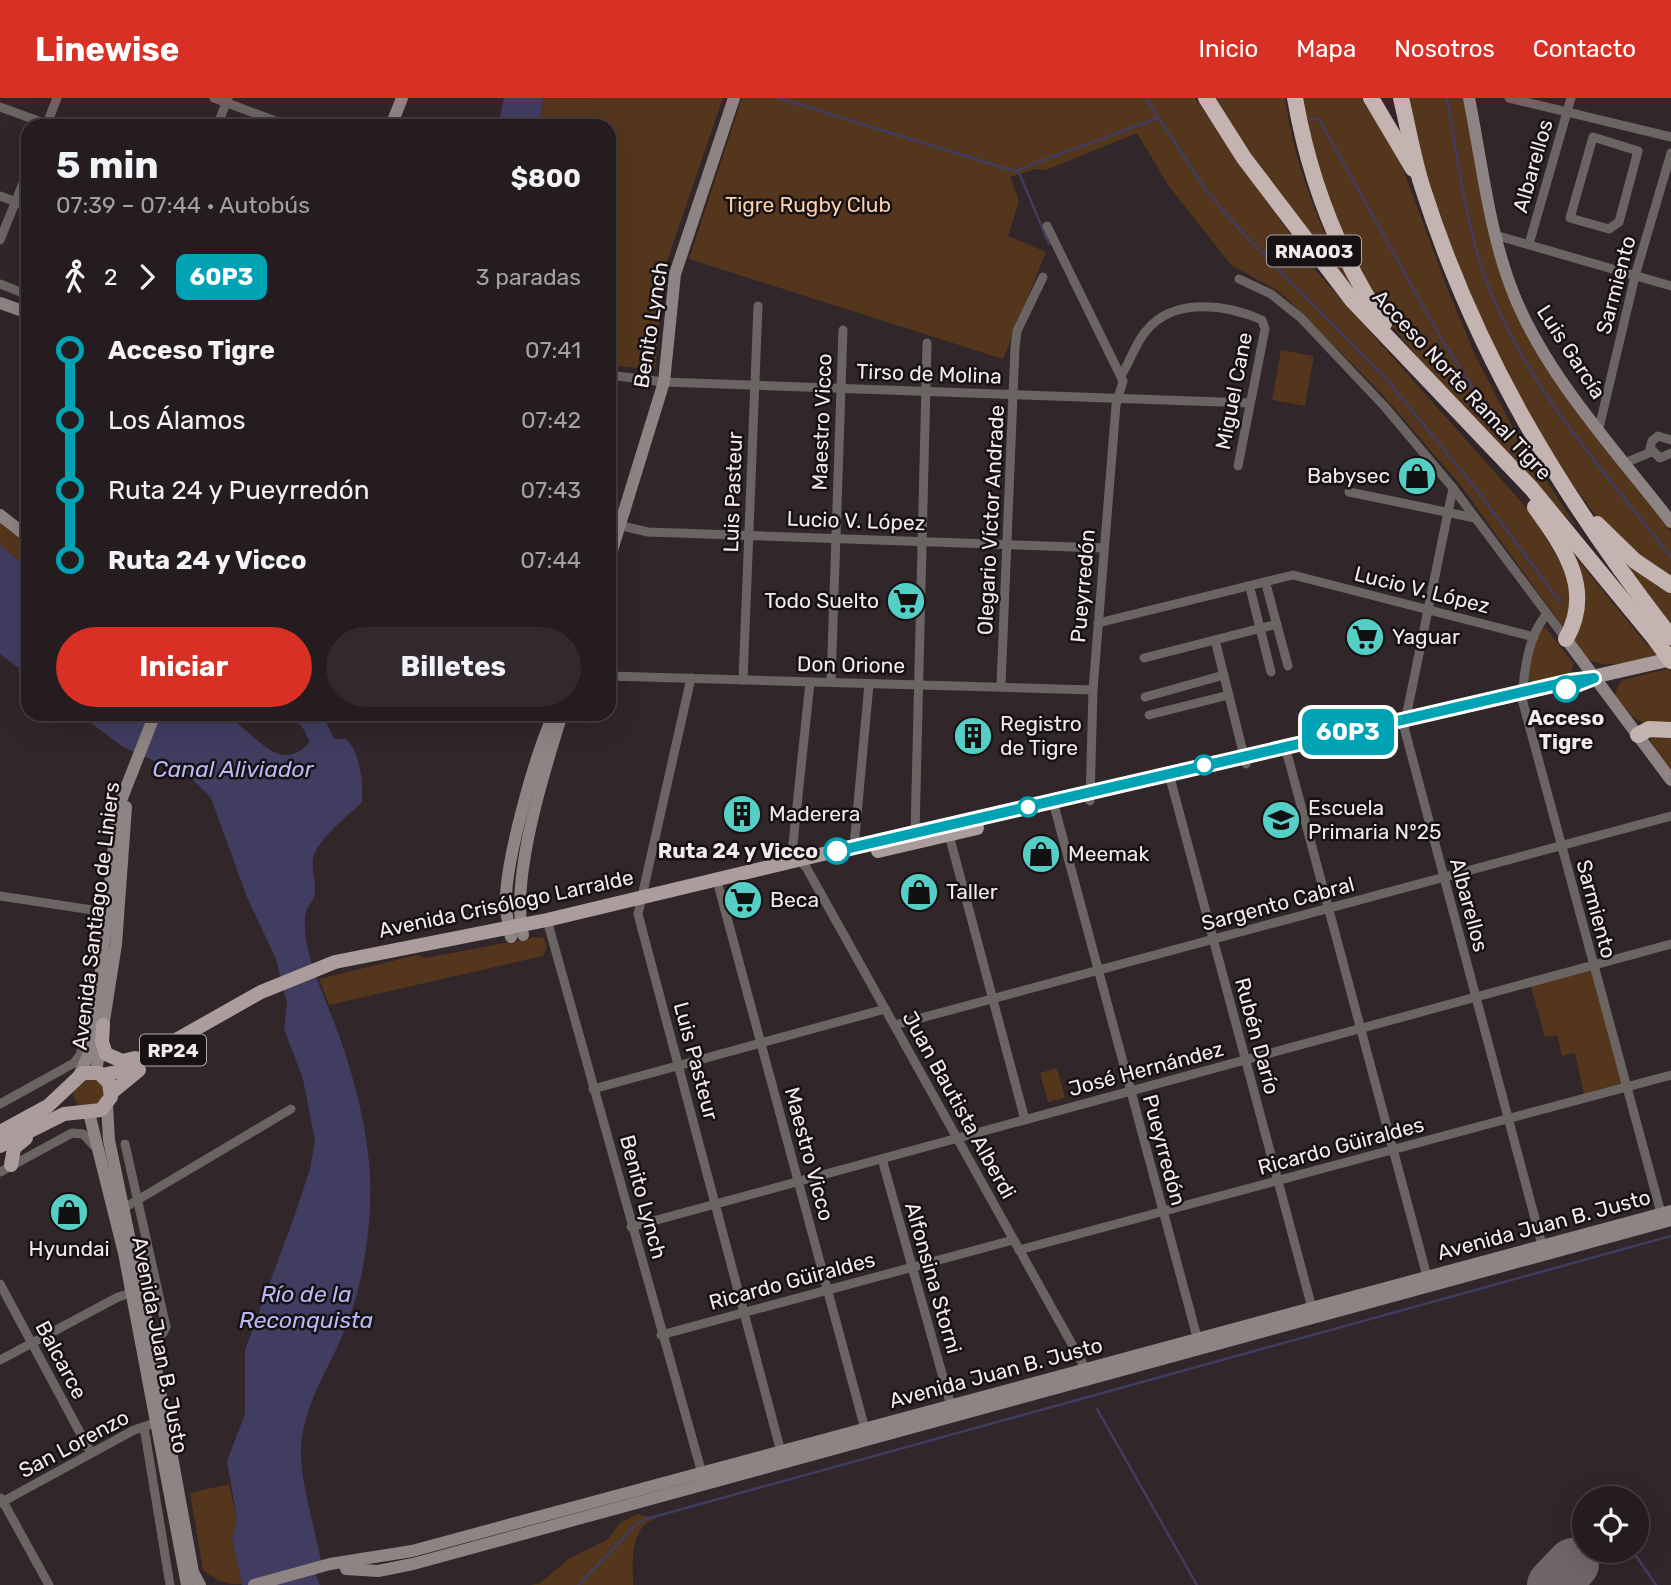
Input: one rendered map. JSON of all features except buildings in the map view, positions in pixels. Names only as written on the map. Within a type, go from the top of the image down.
[{"type":"highway","name":"Acceso Norte Ramal Tigre","points":[[1206,98],[1244,158],[1328,270],[1371,321],[1498,453],[1665,637]]},
{"type":"highway","points":[[1295,98],[1311,172],[1347,260],[1388,330],[1437,391]]},
{"type":"highway","name":"RNA003","points":[[1371,98],[1421,183]]},
{"type":"highway","points":[[1401,98],[1421,183]]},
{"type":"highway","name":"Acceso Norte Ramal Tigre","points":[[1421,183],[1477,332],[1520,416],[1552,471],[1665,637],[1671,660]]},
{"type":"highway","points":[[1498,453],[1555,536],[1575,579],[1579,606],[1566,639]]},
{"type":"highway","points":[[1552,471],[1622,549],[1671,585]]},
{"type":"highway","points":[[1638,735],[1649,729],[1671,730]]},
{"type":"main road","points":[[394,119],[402,98]]},
{"type":"main road","name":"Benito Lynch","points":[[616,518],[664,382],[675,274],[734,98]]},
{"type":"main road","name":"Luis García","points":[[1469,98],[1495,235],[1503,265],[1526,321],[1558,374],[1671,522]]},
{"type":"main road","points":[[0,303],[21,310]]},
{"type":"main road","points":[[0,514],[21,531]]},
{"type":"main road","points":[[1566,639],[1669,777]]},
{"type":"main road","name":"Avenida Crisólogo Larralde","points":[[99,1074],[121,1071],[308,972],[371,957],[548,925],[915,832],[948,830],[1522,696],[1572,688],[1594,678],[1671,660]]},
{"type":"main road","name":"Avenida Santiago de Liniers","points":[[99,1074],[113,914],[125,819],[135,766],[152,721]]},
{"type":"main road","points":[[516,932],[506,905],[509,873],[541,744],[551,721]]},
{"type":"main road","points":[[516,932],[521,875],[560,721]]},
{"type":"main road","name":"Avenida Crisólogo Larralde","points":[[641,902],[719,888],[799,860],[1055,809],[1089,797]]},
{"type":"main road","name":"Avenida Santiago de Liniers","points":[[73,1075],[89,1050],[113,914]]},
{"type":"main road","name":"Avenida Crisólogo Larralde","points":[[109,1099],[132,1074],[236,1010]]},
{"type":"main road","points":[[103,1025],[103,1048],[110,1057],[126,1062],[150,1054]]},
{"type":"main road","points":[[99,1074],[109,1083],[109,1099]]},
{"type":"main road","name":"RP24","points":[[73,1075],[99,1074]]},
{"type":"main road","points":[[73,1075],[72,1103],[85,1112]]},
{"type":"main road","points":[[0,1132],[48,1106],[73,1075]]},
{"type":"main road","name":"RP24","points":[[0,1146],[64,1114],[85,1112],[109,1099]]},
{"type":"main road","name":"Avenida Juan B. Justo","points":[[109,1099],[109,1140],[150,1338],[155,1423]]},
{"type":"main road","name":"Avenida Juan B. Justo","points":[[85,1112],[107,1178],[184,1581]]},
{"type":"main road","points":[[6,1168],[14,1148],[25,1140],[29,1131]]},
{"type":"main road","name":"Avenida Juan B. Justo","points":[[331,1565],[378,1571],[413,1564],[781,1452],[951,1406],[1088,1373],[1197,1337],[1428,1281],[1542,1245],[1668,1215]]},
{"type":"main road","name":"Avenida Juan B. Justo","points":[[703,1477],[1668,1215]]},
{"type":"main road","points":[[155,1423],[193,1572],[200,1585]]},
{"type":"main road","points":[[254,1585],[331,1565]]},
{"type":"main road","points":[[267,1585],[331,1565]]},
{"type":"street","points":[[50,119],[57,98]]},
{"type":"street","points":[[214,98],[227,100],[272,119]]},
{"type":"street","points":[[1509,98],[1671,137]]},
{"type":"street","name":"Albarellos","points":[[1529,244],[1571,98]]},
{"type":"street","points":[[220,119],[227,100]]},
{"type":"street","points":[[0,107],[32,119]]},
{"type":"street","points":[[1616,143],[1621,125]]},
{"type":"street","points":[[1590,138],[1616,143],[1635,149],[1638,154],[1619,222],[1609,229],[1573,220],[1570,214],[1590,138]]},
{"type":"street","name":"Sarmiento","points":[[1599,428],[1635,276],[1671,153]]},
{"type":"street","points":[[0,240],[21,189]]},
{"type":"street","points":[[0,196],[21,204]]},
{"type":"street","points":[[1047,226],[1122,374]]},
{"type":"street","points":[[1495,235],[1671,286]]},
{"type":"street","name":"Olegario Víctor Andrade","points":[[1001,685],[1017,331],[1043,277]]},
{"type":"street","points":[[1239,279],[1270,294],[1301,318],[1385,407],[1453,488],[1566,639]]},
{"type":"street","points":[[0,284],[21,292]]},
{"type":"street","name":"Luis Pasteur","points":[[743,680],[758,306]]},
{"type":"street","name":"Pueyrredón","points":[[1089,797],[1098,623],[1122,374],[1145,331],[1177,309],[1202,306],[1255,316],[1265,324]]},
{"type":"street","name":"Miguel Cane","points":[[1238,466],[1265,324]]},
{"type":"street","name":"Maestro Vicco","points":[[831,682],[843,330]]},
{"type":"street","points":[[915,832],[927,343]]},
{"type":"street","name":"Tirso de Molina","points":[[616,377],[754,386],[1249,403]]},
{"type":"street","points":[[1671,440],[1661,435],[1654,438],[1650,444],[1651,452],[1660,458],[1671,453]]},
{"type":"street","points":[[1625,463],[1651,452]]},
{"type":"street","name":"Albarellos","points":[[1453,488],[1404,723],[1542,1245]]},
{"type":"street","points":[[1349,492],[1475,519]]},
{"type":"street","name":"Lucio V. López","points":[[616,524],[648,532],[1104,548]]},
{"type":"street","name":"Lucio V. López","points":[[1098,623],[1293,575],[1534,637]]},
{"type":"street","points":[[1267,588],[1288,666]]},
{"type":"street","points":[[1251,592],[1271,672]]},
{"type":"street","name":"Sarmiento","points":[[1546,615],[1538,625],[1534,637],[1522,696],[1627,1087],[1668,1215]]},
{"type":"street","points":[[1143,658],[1277,624]]},
{"type":"street","points":[[1215,640],[1245,760]]},
{"type":"street","points":[[1145,697],[1224,675]]},
{"type":"street","name":"Don Orione","points":[[616,676],[1001,685],[1093,690]]},
{"type":"street","name":"Luis Pasteur","points":[[691,678],[638,914],[781,1452]]},
{"type":"street","points":[[799,860],[810,682]]},
{"type":"street","points":[[854,847],[869,684]]},
{"type":"street","points":[[1149,715],[1229,695]]},
{"type":"street","points":[[1286,750],[1428,1281]]},
{"type":"street","points":[[1669,777],[1671,789]]},
{"type":"street","name":"Rubén Darío","points":[[1170,778],[1312,1308]]},
{"type":"street","name":"Pueyrredón","points":[[1055,809],[1197,1337]]},
{"type":"street","name":"Sargento Cabral","points":[[895,1025],[1671,816]]},
{"type":"street","points":[[948,830],[1025,1120]]},
{"type":"street","name":"Juan Bautista Alberdi","points":[[799,860],[886,1009],[1088,1373]]},
{"type":"street","name":"Maestro Vicco","points":[[719,888],[865,1429]]},
{"type":"street","points":[[0,895],[113,914]]},
{"type":"street","name":"Benito Lynch","points":[[548,925],[703,1477]]},
{"type":"street","name":"José Hernández","points":[[631,1227],[1671,944]]},
{"type":"street","points":[[593,1089],[886,1009]]},
{"type":"street","points":[[0,1104],[73,1075]]},
{"type":"street","name":"Ricardo Güiraldes","points":[[1019,1250],[1671,1075]]},
{"type":"street","points":[[124,1209],[290,1109]]},
{"type":"street","points":[[6,1168],[76,1132],[93,1143],[107,1178]]},
{"type":"street","points":[[125,1144],[166,1327],[163,1333],[150,1338]]},
{"type":"street","name":"Alfonsina Storni","points":[[882,1159],[951,1406]]},
{"type":"street","name":"Ricardo Güiraldes","points":[[661,1335],[1013,1240]]},
{"type":"street","name":"Balcarce","points":[[0,1284],[91,1453]]},
{"type":"street","points":[[0,1360],[118,1297],[131,1293]]},
{"type":"street","points":[[155,1423],[170,1585]]},
{"type":"street","name":"San Lorenzo","points":[[1,1500],[155,1423]]},
{"type":"street","points":[[1,1500],[49,1585]]},
{"type":"green space","points":[[543,98],[723,98],[664,270],[655,370],[616,366],[616,119],[536,119],[541,114]]},
{"type":"green space","name":"Tigre Rugby Club","points":[[742,98],[1195,98],[1316,271],[1531,513],[1563,567],[1573,609],[1563,627],[1461,486],[1382,394],[1280,292],[1231,265],[1168,185],[1137,133],[1046,170],[1036,169],[1010,177],[1019,201],[1008,236],[1046,252],[1003,359],[689,259]]},
{"type":"green space","points":[[1210,98],[1285,98],[1296,150],[1312,201],[1333,250],[1358,296],[1334,269]]},
{"type":"green space","points":[[1299,98],[1363,98],[1403,169],[1476,357],[1513,428],[1577,528],[1451,397],[1391,325],[1335,221]]},
{"type":"green space","points":[[1406,98],[1464,98],[1508,294],[1601,440],[1671,532],[1671,581],[1615,537],[1554,459],[1474,312],[1424,170]]},
{"type":"green space","points":[[1281,350],[1314,356],[1305,406],[1272,400]]},
{"type":"green space","points":[[0,520],[21,536],[21,562],[0,545]]},
{"type":"green space","points":[[1553,529],[1648,646],[1671,641],[1671,652],[1614,664],[1588,659],[1579,651],[1574,634],[1579,611]]},
{"type":"green space","points":[[1603,535],[1671,589],[1671,624]]},
{"type":"green space","points":[[1545,627],[1574,664],[1571,672],[1534,683],[1528,680],[1530,661],[1541,628]]},
{"type":"green space","points":[[1671,668],[1671,727],[1651,725],[1638,720],[1615,696],[1618,685],[1623,680]]},
{"type":"green space","points":[[1650,734],[1671,735],[1671,774],[1651,746]]},
{"type":"green space","points":[[537,937],[544,938],[547,947],[543,956],[329,1005],[319,979],[417,955],[425,958]]},
{"type":"green space","points":[[1593,965],[1627,1087],[1585,1098],[1575,1053],[1562,1056],[1557,1035],[1545,1037],[1530,983]]},
{"type":"green space","points":[[1057,1068],[1065,1098],[1048,1102],[1040,1073]]},
{"type":"green space","points":[[93,1075],[107,1091],[100,1106],[79,1106],[73,1096],[74,1085]]},
{"type":"green space","points":[[229,1484],[237,1520],[232,1538],[242,1584],[221,1581],[203,1570],[190,1493]]},
{"type":"green space","points":[[638,1514],[656,1518],[641,1529],[637,1537],[633,1556],[633,1585],[531,1585],[540,1583],[570,1558],[607,1540],[620,1523]]},
{"type":"water","points":[[504,98],[543,98],[541,114],[536,119],[500,119]]},
{"type":"water","points":[[0,545],[21,562],[21,670],[0,654]]},
{"type":"water","name":"Río de la Reconquista","points":[[88,721],[235,721],[265,747],[287,755],[298,752],[310,742],[296,721],[325,721],[334,739],[346,739],[358,760],[362,802],[330,832],[315,852],[315,893],[306,912],[305,927],[311,961],[342,1044],[356,1091],[364,1124],[370,1173],[368,1234],[356,1296],[343,1334],[311,1402],[301,1447],[305,1487],[321,1561],[316,1575],[320,1585],[242,1585],[232,1538],[237,1520],[227,1461],[245,1414],[245,1350],[293,1220],[310,1169],[315,1141],[303,1079],[284,1029],[287,1004],[276,959],[247,897],[211,798],[179,766],[161,764],[123,747]]},
{"type":"waterway","points":[[778,98],[1014,171],[1158,118]]},
{"type":"waterway","points":[[1146,98],[1205,189],[1238,228],[1388,381],[1477,490],[1560,602]]},
{"type":"waterway","points":[[1447,98],[1473,237],[1486,280],[1502,318],[1544,391],[1568,425],[1671,557]]},
{"type":"waterway","points":[[1310,119],[1319,119],[1441,338],[1501,432]]},
{"type":"waterway","points":[[1018,170],[1049,244]]},
{"type":"waterway","points":[[578,1585],[638,1523],[646,1519],[1671,1236]]},
{"type":"waterway","points":[[1097,1409],[1197,1585]]},
{"type":"waterway","points":[[1641,1563],[1656,1585]]},
{"type":"runway","points":[[1553,1585],[1573,1564]]},
{"type":"bus line","name":"60P3","points":[[837,851],[1244,755],[1570,681],[1594,678],[1566,689]]},
{"type":"place","name":"Babysec","points":[[1417,476]]},
{"type":"place","name":"Todo Suelto","points":[[906,601]]},
{"type":"place","name":"Yaguar","points":[[1365,637]]},
{"type":"place","name":"Acceso Tigre","points":[[1566,689]]},
{"type":"place","name":"Registro de Tigre","points":[[973,736]]},
{"type":"place","name":"Maderera","points":[[742,814]]},
{"type":"place","name":"Escuela Primaria Nº25","points":[[1281,820]]},
{"type":"place","name":"Ruta 24 y Vicco","points":[[837,851]]},
{"type":"place","name":"Meemak","points":[[1041,854]]},
{"type":"place","name":"Taller","points":[[919,892]]},
{"type":"place","name":"Beca","points":[[743,900]]},
{"type":"place","name":"Hyundai","points":[[69,1212]]},
{"type":"water label","name":"Canal Aliviador","points":[[233,769]]}]
